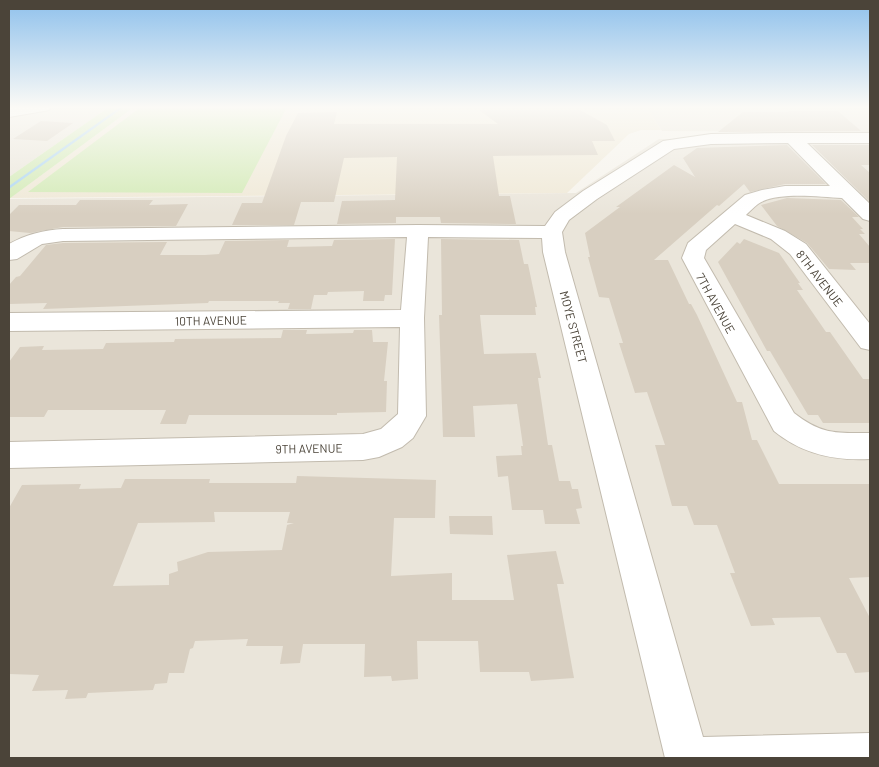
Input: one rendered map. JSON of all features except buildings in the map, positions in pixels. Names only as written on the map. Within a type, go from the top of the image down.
[{"type":"street","points":[[9,254],[19,246],[39,238],[63,234],[418,231],[552,232],[562,216],[583,200],[669,145],[679,143]]},
{"type":"street","points":[[797,143],[870,215]]},
{"type":"street","name":"7TH AVENUE","points":[[846,192],[774,193],[762,195],[752,200],[732,216],[696,248],[693,258],[784,422],[796,433],[815,442],[834,447],[870,446]]},
{"type":"street","name":"8TH AVENUE","points":[[732,216],[778,235],[798,249],[870,341]]},
{"type":"street","name":"9TH AVENUE","points":[[9,454],[363,447],[379,445],[395,438],[405,429],[412,416],[412,318],[418,231]]},
{"type":"street","name":"MOYE STREET","points":[[552,232],[554,252],[687,758]]},
{"type":"street","name":"10TH AVENUE","points":[[9,322],[412,318]]},
{"type":"street","points":[[707,758],[870,756]]},
{"type":"shaded area","points":[[9,143],[58,143],[9,177]]},
{"type":"shaded area","points":[[85,143],[620,143],[567,193],[10,198]]},
{"type":"shaded area","points":[[653,143],[870,143],[870,758],[9,758],[9,199],[576,193]]},
{"type":"green space","points":[[58,143],[85,143],[9,199],[9,177]]},
{"type":"green space","points":[[93,143],[268,143],[242,193],[28,192]]},
{"type":"waterway","points":[[9,188],[72,143]]}]
